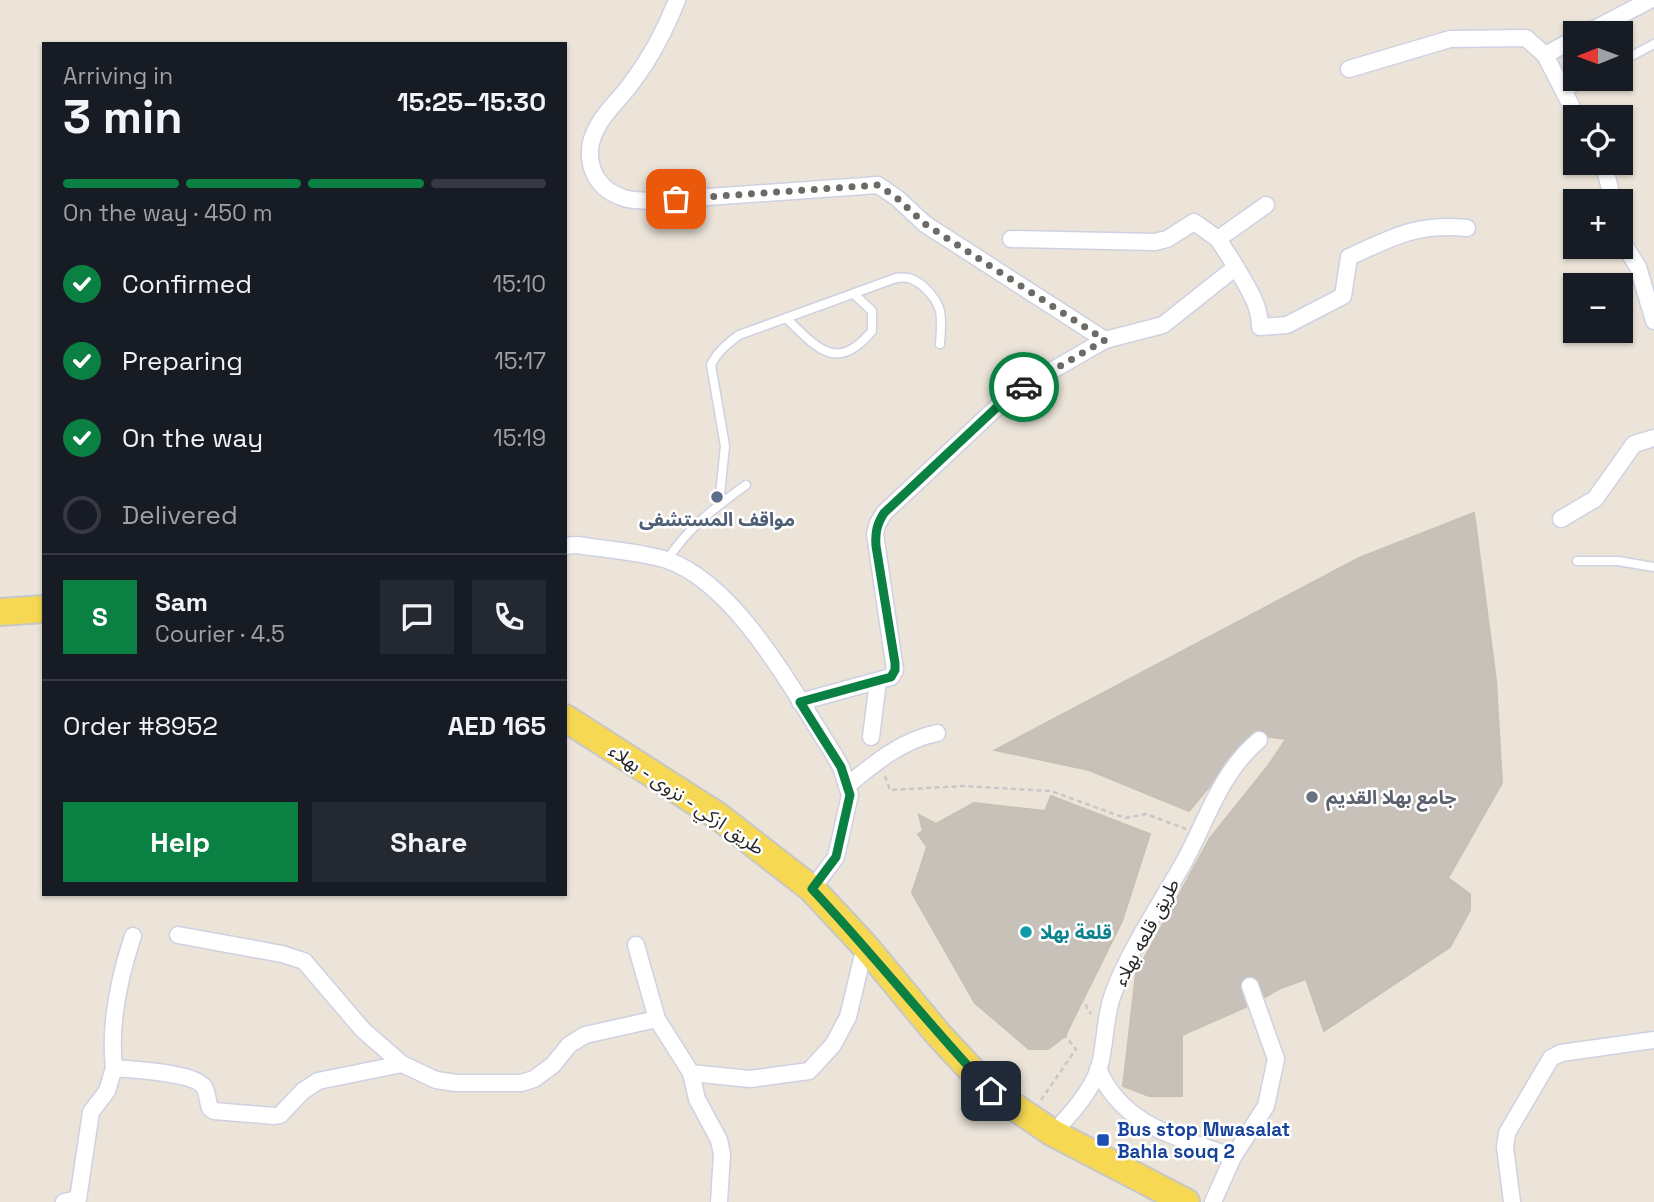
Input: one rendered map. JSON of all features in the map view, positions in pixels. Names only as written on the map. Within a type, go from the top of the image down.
[{"type":"main road","points":[[0,612],[42,609]]},
{"type":"main road","name":"طريق ازكي - نزوى - بهلاء","points":[[567,720],[718,816],[812,889],[991,1091],[1053,1133],[1174,1199]]},
{"type":"street","points":[[677,0],[669,20],[634,81],[599,124],[590,146],[592,169],[604,188],[626,199],[651,201],[878,185],[897,198],[925,224],[1105,340]]},
{"type":"street","points":[[1610,21],[1650,0]]},
{"type":"street","points":[[1349,69],[1450,39],[1526,38],[1545,55],[1570,105]]},
{"type":"street","points":[[1545,55],[1563,45]]},
{"type":"street","points":[[1218,239],[1266,205]]},
{"type":"street","points":[[1011,239],[1155,242],[1167,239],[1194,222],[1218,239],[1236,267],[1260,313],[1260,327],[1287,325],[1343,296],[1349,257],[1405,232],[1427,227],[1467,228]]},
{"type":"street","points":[[1633,259],[1638,267],[1654,321]]},
{"type":"street","points":[[800,702],[891,677],[895,670],[875,534],[884,513],[1011,394],[1105,340],[1163,325],[1236,267]]},
{"type":"street","points":[[1561,519],[1595,499],[1634,443],[1654,438]]},
{"type":"street","points":[[567,546],[667,560],[706,581],[750,627],[841,767],[850,795],[836,857],[812,889]]},
{"type":"street","points":[[871,737],[878,681]]},
{"type":"street","points":[[847,786],[878,760],[915,740],[937,733]]},
{"type":"street","name":"طريق قلعه بهلاء","points":[[1053,1133],[1074,1109],[1098,1069],[1107,1014],[1118,982],[1198,835],[1226,776],[1235,762],[1259,740]]},
{"type":"street","points":[[178,935],[282,954],[304,961],[363,1030],[402,1064],[436,1080],[456,1083],[521,1083],[534,1079],[552,1065],[569,1045],[585,1035],[657,1019]]},
{"type":"street","points":[[64,1202],[78,1199],[91,1112],[107,1091],[114,1068],[111,1044],[117,1000],[124,962],[133,936]]},
{"type":"street","points":[[636,945],[657,1019],[691,1073],[697,1099],[721,1147],[719,1202]]},
{"type":"street","points":[[691,1073],[750,1079],[809,1071],[833,1045],[848,1017],[865,946]]},
{"type":"street","points":[[1213,1202],[1233,1157],[1266,1107],[1276,1059],[1250,986]]},
{"type":"street","points":[[1511,1202],[1505,1147],[1507,1133],[1551,1058],[1562,1053],[1654,1040]]},
{"type":"street","points":[[114,1068],[183,1076],[199,1081],[206,1092],[210,1108],[214,1111],[275,1116],[318,1081],[402,1064]]},
{"type":"street","points":[[1098,1069],[1114,1098],[1139,1120],[1233,1157]]},
{"type":"lane","points":[[1633,55],[1654,44]]},
{"type":"lane","points":[[1564,93],[1568,91]]},
{"type":"lane","points":[[719,504],[725,446],[711,365],[715,356],[739,335],[896,278],[906,277],[915,280],[934,297],[940,308],[940,344]]},
{"type":"lane","points":[[786,318],[813,344],[831,353],[843,354],[856,348],[872,331],[872,311],[854,294]]},
{"type":"lane","points":[[667,560],[691,527],[746,485]]},
{"type":"lane","points":[[1577,561],[1618,561],[1654,567]]},
{"type":"path","points":[[878,760],[890,790],[964,786],[1051,790],[1125,818],[1146,814],[1167,820],[1198,835]]},
{"type":"path","points":[[1029,1117],[1076,1049],[1065,1036]]},
{"type":"building","points":[[1474,513],[1496,680],[1502,783],[1448,878],[1470,894],[1470,910],[1450,947],[1324,1031],[1306,979],[1265,997],[1257,979],[1246,976],[1240,985],[1246,1007],[1182,1035],[1182,1096],[1149,1096],[1123,1086],[1136,973],[1210,838],[1268,766],[1286,739],[1269,737],[1261,730],[1252,732],[1226,760],[1189,811],[1089,770],[995,750],[1359,558]]},
{"type":"building","name":"قلعة بهلا","points":[[1051,796],[1150,834],[1122,921],[1065,1036],[1048,1049],[1029,1049],[975,1003],[912,893],[927,847],[918,834],[923,831],[919,815],[936,824],[974,803],[1045,811]]},
{"type":"way so far","points":[[676,199],[878,185],[897,198],[925,224],[1105,340],[1024,387]]},
{"type":"place","name":"مواقف المستشفى","points":[[717,497]]},
{"type":"place","name":"جامع بهلا القديم","points":[[1312,797]]},
{"type":"place","name":"قلعة بهلا","points":[[1026,932]]},
{"type":"place","name":"Bus stop Mwasalat Bahla souq 2","points":[[1103,1140]]},
{"type":"route","points":[[991,1091],[812,889],[836,857],[850,795],[841,767],[800,702],[891,677],[895,663],[876,546],[878,523],[884,513],[1011,394],[1024,387]]}]
